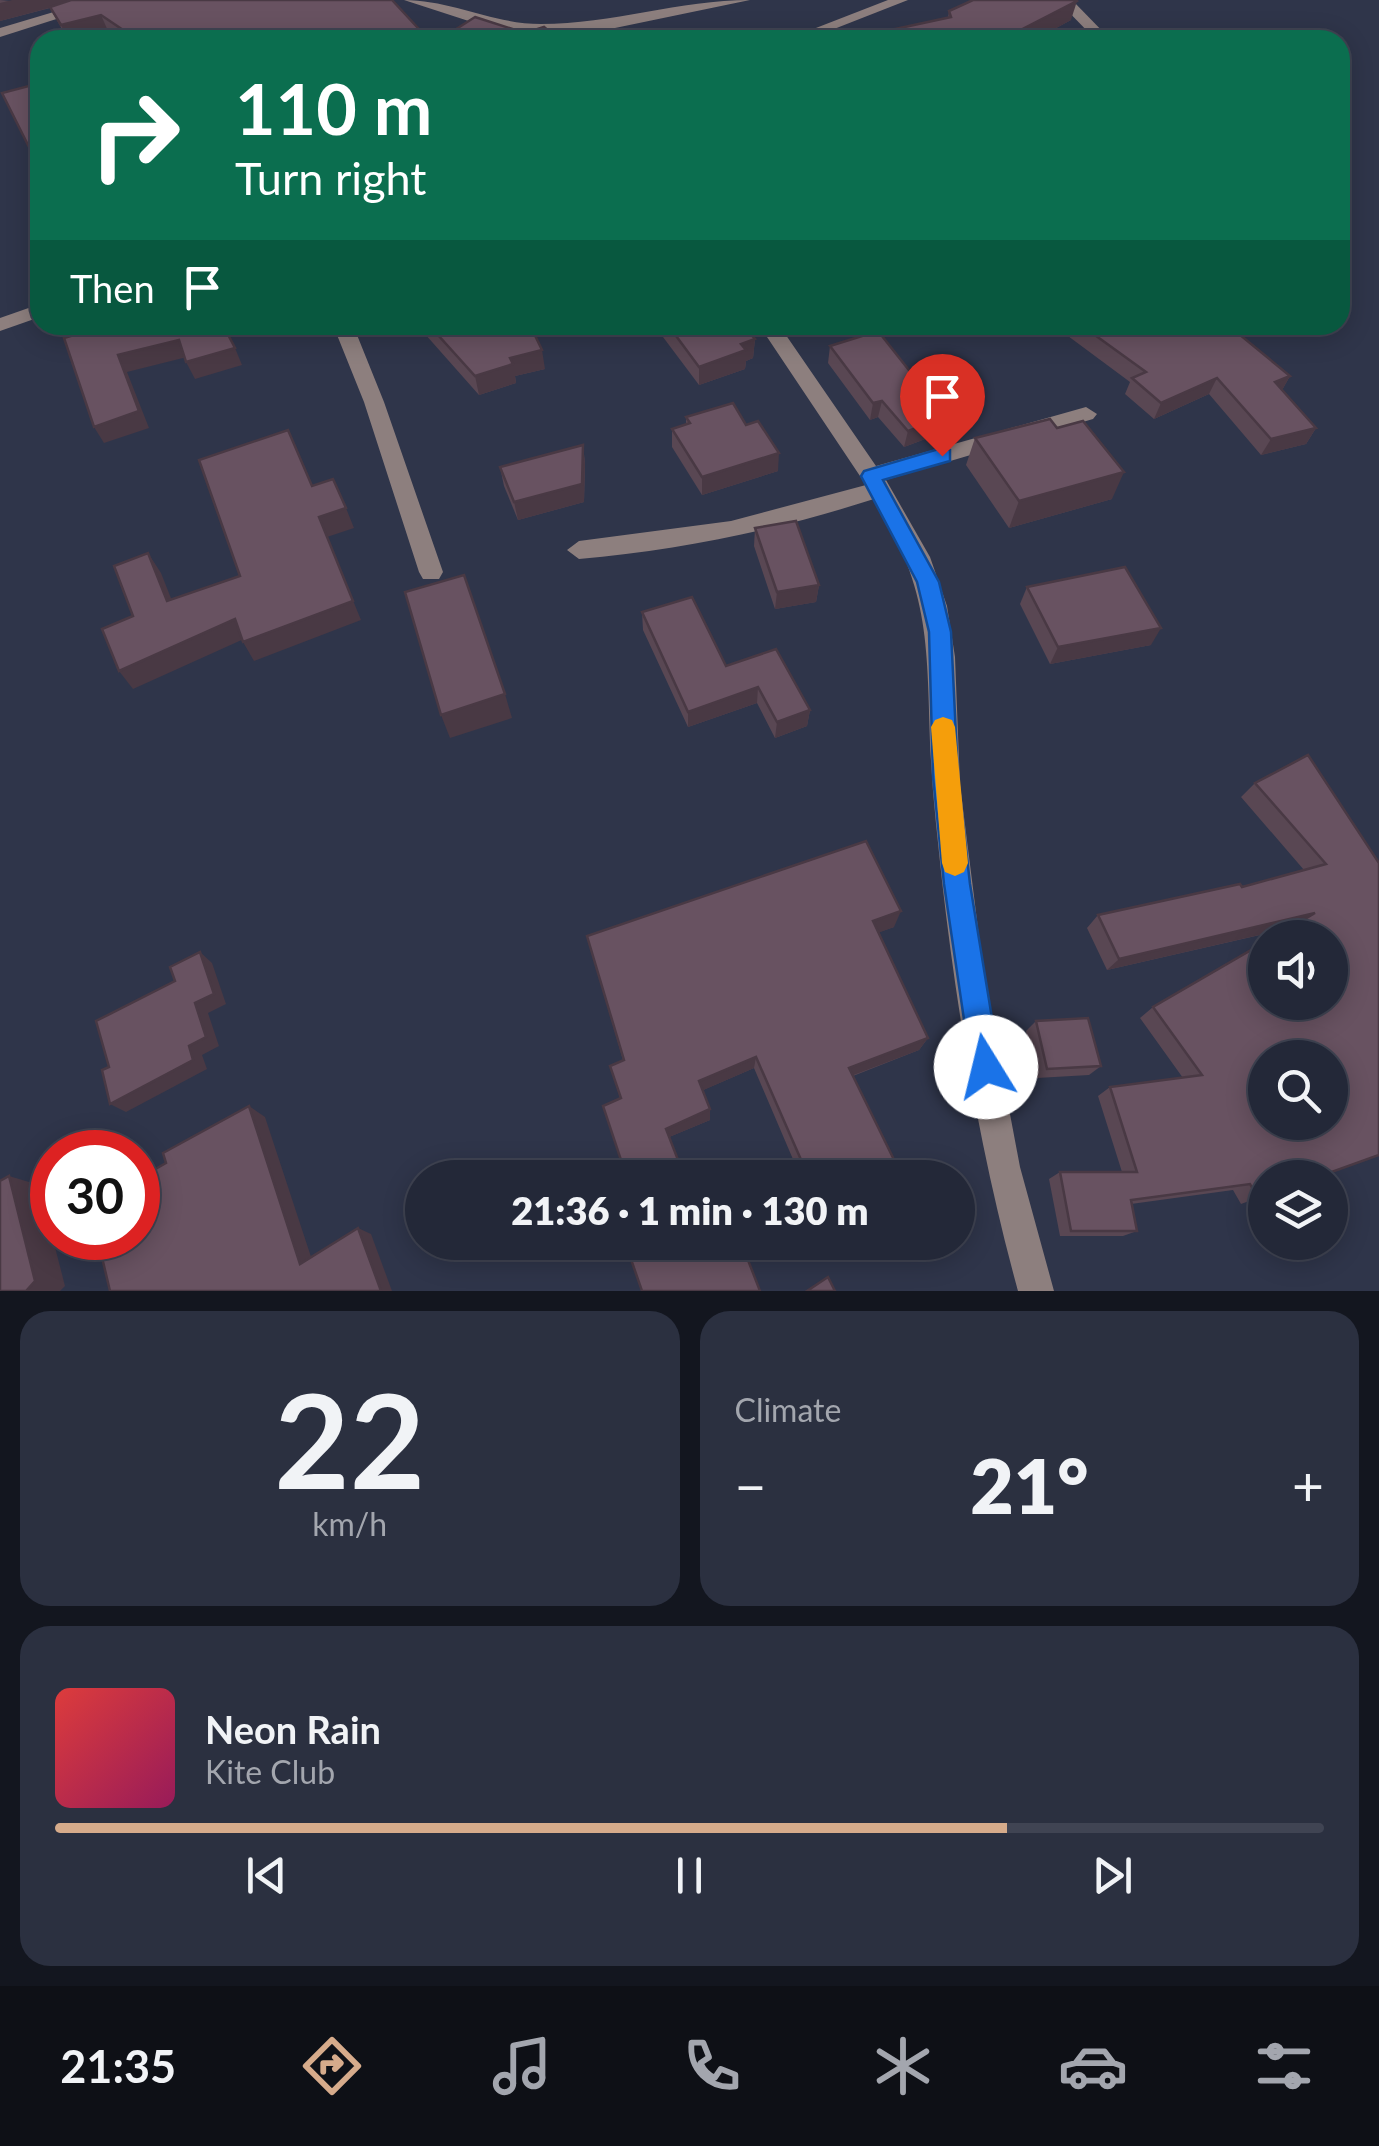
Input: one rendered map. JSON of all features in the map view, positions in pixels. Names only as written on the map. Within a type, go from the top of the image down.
[{"type":"street","points":[[0,33],[109,0]]},
{"type":"street","points":[[410,0],[501,25],[536,30],[743,0]]},
{"type":"street","points":[[819,30],[900,0]]},
{"type":"street","points":[[1064,0],[1094,30]]},
{"type":"street","points":[[0,325],[30,314]]},
{"type":"street","points":[[346,335],[374,402],[431,572]]},
{"type":"street","points":[[776,335],[875,483],[928,582],[940,632],[945,777],[957,884],[992,1104],[1018,1230],[1036,1291]]},
{"type":"street","points":[[578,550],[655,545],[818,510],[875,483],[1086,414]]},
{"type":"building","points":[[71,0],[392,0],[420,30],[123,30],[101,15],[61,25],[50,7]]},
{"type":"building","points":[[973,0],[1077,1],[1021,30],[891,30],[951,17],[949,11]]},
{"type":"building","points":[[475,17],[516,30],[455,30]]},
{"type":"building","points":[[30,86],[30,149],[2,93]]},
{"type":"building","points":[[228,335],[235,348],[186,362],[179,340],[118,355],[139,411],[94,427],[64,338]]},
{"type":"building","points":[[438,335],[535,335],[542,350],[510,358],[513,364],[475,376]]},
{"type":"building","points":[[675,335],[752,335],[755,339],[741,344],[746,350],[699,367]]},
{"type":"building","points":[[865,335],[881,335],[923,388],[914,391],[940,419],[908,431],[882,401],[873,403],[830,346]]},
{"type":"building","points":[[1095,335],[1240,335],[1290,376],[1275,382],[1316,428],[1271,439],[1217,378],[1161,403],[1132,378],[1146,372]]},
{"type":"building","points":[[733,403],[746,425],[758,421],[779,453],[702,477],[672,429],[690,423],[686,417]]},
{"type":"building","points":[[1050,419],[1057,428],[1083,421],[1124,472],[1019,501],[975,438]]},
{"type":"building","points":[[288,430],[312,486],[333,479],[346,508],[319,517],[353,601],[243,642],[235,619],[119,671],[102,629],[133,616],[114,566],[148,553],[167,601],[240,576],[199,460]]},
{"type":"building","points":[[583,445],[582,484],[514,502],[500,467]]},
{"type":"building","points":[[796,521],[819,585],[777,592],[755,528]]},
{"type":"building","points":[[1125,567],[1161,628],[1058,647],[1027,587]]},
{"type":"building","points":[[464,575],[505,694],[441,715],[405,592]]},
{"type":"building","points":[[692,597],[726,666],[776,649],[810,710],[777,722],[758,687],[688,712],[642,612]]},
{"type":"building","points":[[1308,755],[1379,863],[1379,1155],[1348,1166],[1348,1160],[1248,1160],[1248,1184],[1131,1200],[1137,1231],[1071,1231],[1060,1172],[1137,1172],[1110,1087],[1202,1075],[1153,1007],[1248,952],[1248,1020],[1348,1020],[1348,920],[1303,920],[1315,913],[1285,920],[1248,920],[1248,929],[1119,959],[1098,915],[1240,884],[1242,887],[1326,864],[1255,783]]},
{"type":"building","points":[[866,841],[901,911],[873,921],[928,1038],[849,1068],[894,1160],[801,1160],[756,1057],[699,1081],[710,1109],[666,1129],[678,1160],[621,1160],[603,1106],[621,1098],[610,1066],[624,1060],[587,936]]},
{"type":"building","points":[[200,952],[214,994],[195,1003],[206,1037],[189,1046],[193,1060],[110,1104],[102,1070],[109,1067],[96,1021],[175,981],[170,967]]},
{"type":"building","points":[[1088,1018],[1101,1066],[1047,1069],[1036,1021]]},
{"type":"building","points":[[249,1106],[300,1264],[358,1228],[381,1291],[110,1291],[103,1260],[160,1260],[160,1166],[166,1163],[163,1153]]},
{"type":"building","points":[[9,1176],[35,1281],[26,1291],[0,1291],[0,1181]]},
{"type":"building","points":[[631,1260],[748,1260],[760,1291],[642,1291]]},
{"type":"building","points":[[828,1277],[835,1291],[807,1291]]},
{"type":"slow traffic","points":[[943,727],[955,863]]},
{"type":"route","points":[[942,456],[871,476],[928,582],[940,632],[945,777],[957,884],[986,1067]]}]
